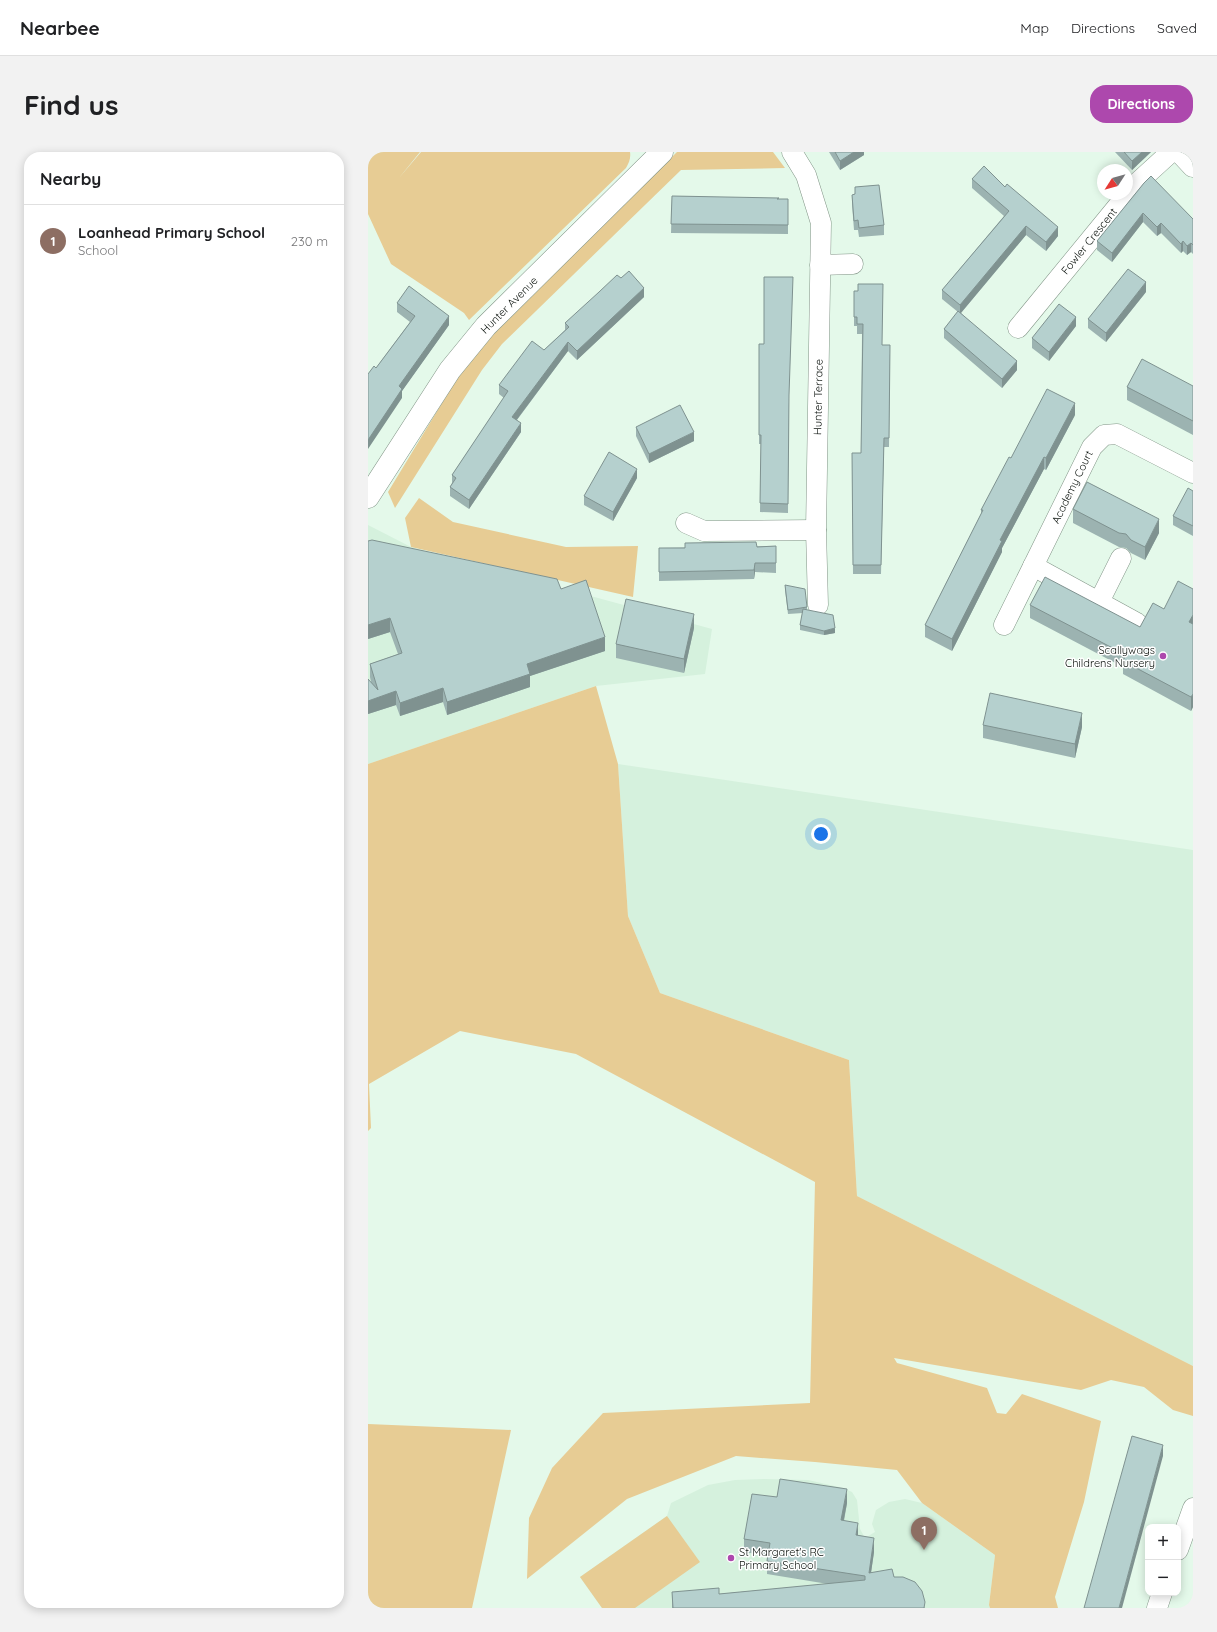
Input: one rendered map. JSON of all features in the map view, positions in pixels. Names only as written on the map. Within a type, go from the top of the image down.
[{"type":"street","name":"Hunter Avenue","points":[[368,497],[374,476],[450,370],[486,326],[662,152]]},
{"type":"street","name":"Hunter Terrace","points":[[792,152],[806,175],[820,223],[816,530],[818,605]]},
{"type":"street","name":"Fowler Crescent","points":[[1021,317],[1136,184],[1171,152]]},
{"type":"street","points":[[1180,152],[1193,166]]},
{"type":"street","points":[[820,264],[853,264]]},
{"type":"street","name":"Academy Court","points":[[1004,625],[1092,447],[1104,435],[1117,434],[1193,473]]},
{"type":"street","points":[[686,523],[704,531],[816,530]]},
{"type":"street","points":[[1099,602],[1121,558]]},
{"type":"street","points":[[1033,566],[1137,623]]},
{"type":"street","points":[[1181,1542],[1193,1508]]},
{"type":"street","points":[[1157,1608],[1161,1596]]},
{"type":"shaded area","points":[[368,152],[420,152],[399,178],[421,152],[630,152],[630,156],[626,168],[469,320],[464,313],[391,264],[368,214]]},
{"type":"shaded area","points":[[677,152],[773,152],[785,168],[681,170],[502,344],[482,370],[395,508],[388,492],[459,375],[494,331]]},
{"type":"shaded area","points":[[419,498],[453,522],[566,547],[638,546],[633,597],[411,547],[405,518]]},
{"type":"shaded area","points":[[368,525],[411,547],[712,629],[705,674],[596,686],[368,764]]},
{"type":"shaded area","points":[[596,686],[618,764],[628,916],[660,993],[849,1060],[857,1196],[1193,1366],[1193,1416],[1173,1410],[1144,1387],[1111,1380],[1081,1390],[894,1358],[897,1363],[987,1388],[997,1413],[1006,1414],[1022,1394],[1101,1421],[1084,1502],[1055,1597],[1058,1608],[990,1608],[989,1605],[995,1555],[922,1503],[897,1470],[736,1456],[627,1499],[527,1579],[529,1518],[552,1468],[603,1413],[810,1403],[815,1182],[576,1054],[460,1031],[369,1084],[371,1128],[368,1131],[368,764]]},
{"type":"shaded area","points":[[618,764],[1193,850],[1193,1366],[857,1196],[849,1060],[660,993],[628,916]]},
{"type":"shaded area","points":[[368,1424],[511,1430],[472,1608],[368,1608]]},
{"type":"shaded area","name":"St Margaret's RC Primary School","points":[[735,1480],[808,1480],[843,1488],[852,1492],[857,1500],[860,1529],[865,1538],[875,1532],[872,1524],[876,1510],[889,1502],[905,1499],[922,1503],[995,1555],[989,1605],[990,1608],[602,1608],[580,1577],[667,1516],[671,1503],[708,1485]]},
{"type":"shaded area","points":[[667,1516],[700,1562],[635,1608],[602,1608],[580,1577]]},
{"type":"building","points":[[835,152],[854,152],[840,161]]},
{"type":"building","points":[[1124,152],[1142,152],[1132,161]]},
{"type":"building","points":[[984,166],[1005,187],[1007,184],[1058,227],[1046,242],[1026,226],[960,305],[942,290],[1009,211],[972,179]]},
{"type":"building","points":[[1151,176],[1193,219],[1193,245],[1191,243],[1187,246],[1183,241],[1181,244],[1161,223],[1157,227],[1143,213],[1112,253],[1097,241],[1130,200],[1133,200],[1133,197]]},
{"type":"building","points":[[879,185],[884,225],[859,228],[858,220],[854,221],[852,195],[855,194],[855,187]]},
{"type":"building","points":[[672,196],[788,199],[788,225],[671,224]]},
{"type":"building","points":[[1128,269],[1146,282],[1106,333],[1088,319]]},
{"type":"building","points":[[629,271],[644,288],[577,351],[568,342],[512,417],[521,423],[469,500],[450,487],[456,478],[452,475],[508,391],[499,385],[532,341],[544,350],[569,327],[565,323],[617,275],[621,278]]},
{"type":"building","points":[[764,277],[793,277],[789,395],[788,504],[760,503],[761,435],[759,435],[759,344],[764,344]]},
{"type":"building","points":[[858,284],[883,284],[882,345],[890,345],[889,438],[884,438],[881,565],[853,565],[852,453],[861,453],[863,324],[857,324],[857,317],[854,317],[854,291],[858,291]]},
{"type":"building","points":[[409,286],[449,316],[399,386],[402,389],[368,440],[368,374],[374,366],[376,368],[415,316],[397,303]]},
{"type":"building","points":[[1059,304],[1076,317],[1049,352],[1032,338]]},
{"type":"building","points":[[958,311],[1017,361],[1002,379],[944,329]]},
{"type":"building","points":[[1142,359],[1193,386],[1193,421],[1127,387]]},
{"type":"building","points":[[1047,389],[1075,403],[1046,458],[1044,457],[1000,540],[1002,541],[952,639],[925,625],[983,510],[981,510],[1009,457],[1011,458]]},
{"type":"building","points":[[680,405],[694,432],[649,454],[636,427]]},
{"type":"building","points":[[609,452],[637,469],[613,512],[584,496]]},
{"type":"building","points":[[1087,482],[1159,519],[1145,547],[1131,540],[1126,534],[1119,533],[1073,509]]},
{"type":"building","points":[[1188,488],[1193,491],[1193,526],[1173,516]]},
{"type":"building","points":[[372,540],[557,579],[561,589],[586,580],[605,637],[527,664],[530,674],[447,702],[443,688],[400,703],[396,691],[368,701],[368,679],[378,690],[370,664],[402,653],[390,618],[368,625],[368,541]]},
{"type":"building","points":[[756,542],[757,547],[776,546],[776,563],[755,563],[754,570],[659,572],[659,548],[685,548],[685,543]]},
{"type":"building","points":[[1045,577],[1140,627],[1153,603],[1164,609],[1178,581],[1193,589],[1193,615],[1189,622],[1193,624],[1193,694],[1191,697],[1123,661],[1126,655],[1030,605]]},
{"type":"building","points":[[785,585],[805,589],[807,607],[788,610]]},
{"type":"building","points":[[626,599],[694,614],[684,659],[616,644]]},
{"type":"building","points":[[803,609],[833,615],[835,628],[824,631],[800,625]]},
{"type":"building","points":[[990,693],[1082,713],[1075,744],[983,725]]},
{"type":"building","points":[[1132,1436],[1163,1445],[1119,1608],[1084,1608]]},
{"type":"building","points":[[780,1479],[847,1489],[841,1520],[858,1523],[856,1535],[874,1538],[869,1573],[892,1569],[894,1577],[903,1577],[915,1582],[922,1591],[925,1602],[924,1608],[673,1608],[672,1592],[719,1588],[719,1594],[865,1580],[865,1576],[767,1561],[770,1543],[744,1539],[752,1494],[777,1497]]},
{"type":"place","name":"Scallywags Childrens Nursery","points":[[1163,656]]},
{"type":"place","name":"Loanhead Primary School","points":[[924,1550]]},
{"type":"place","name":"St Margaret's RC Primary School","points":[[731,1558]]}]
